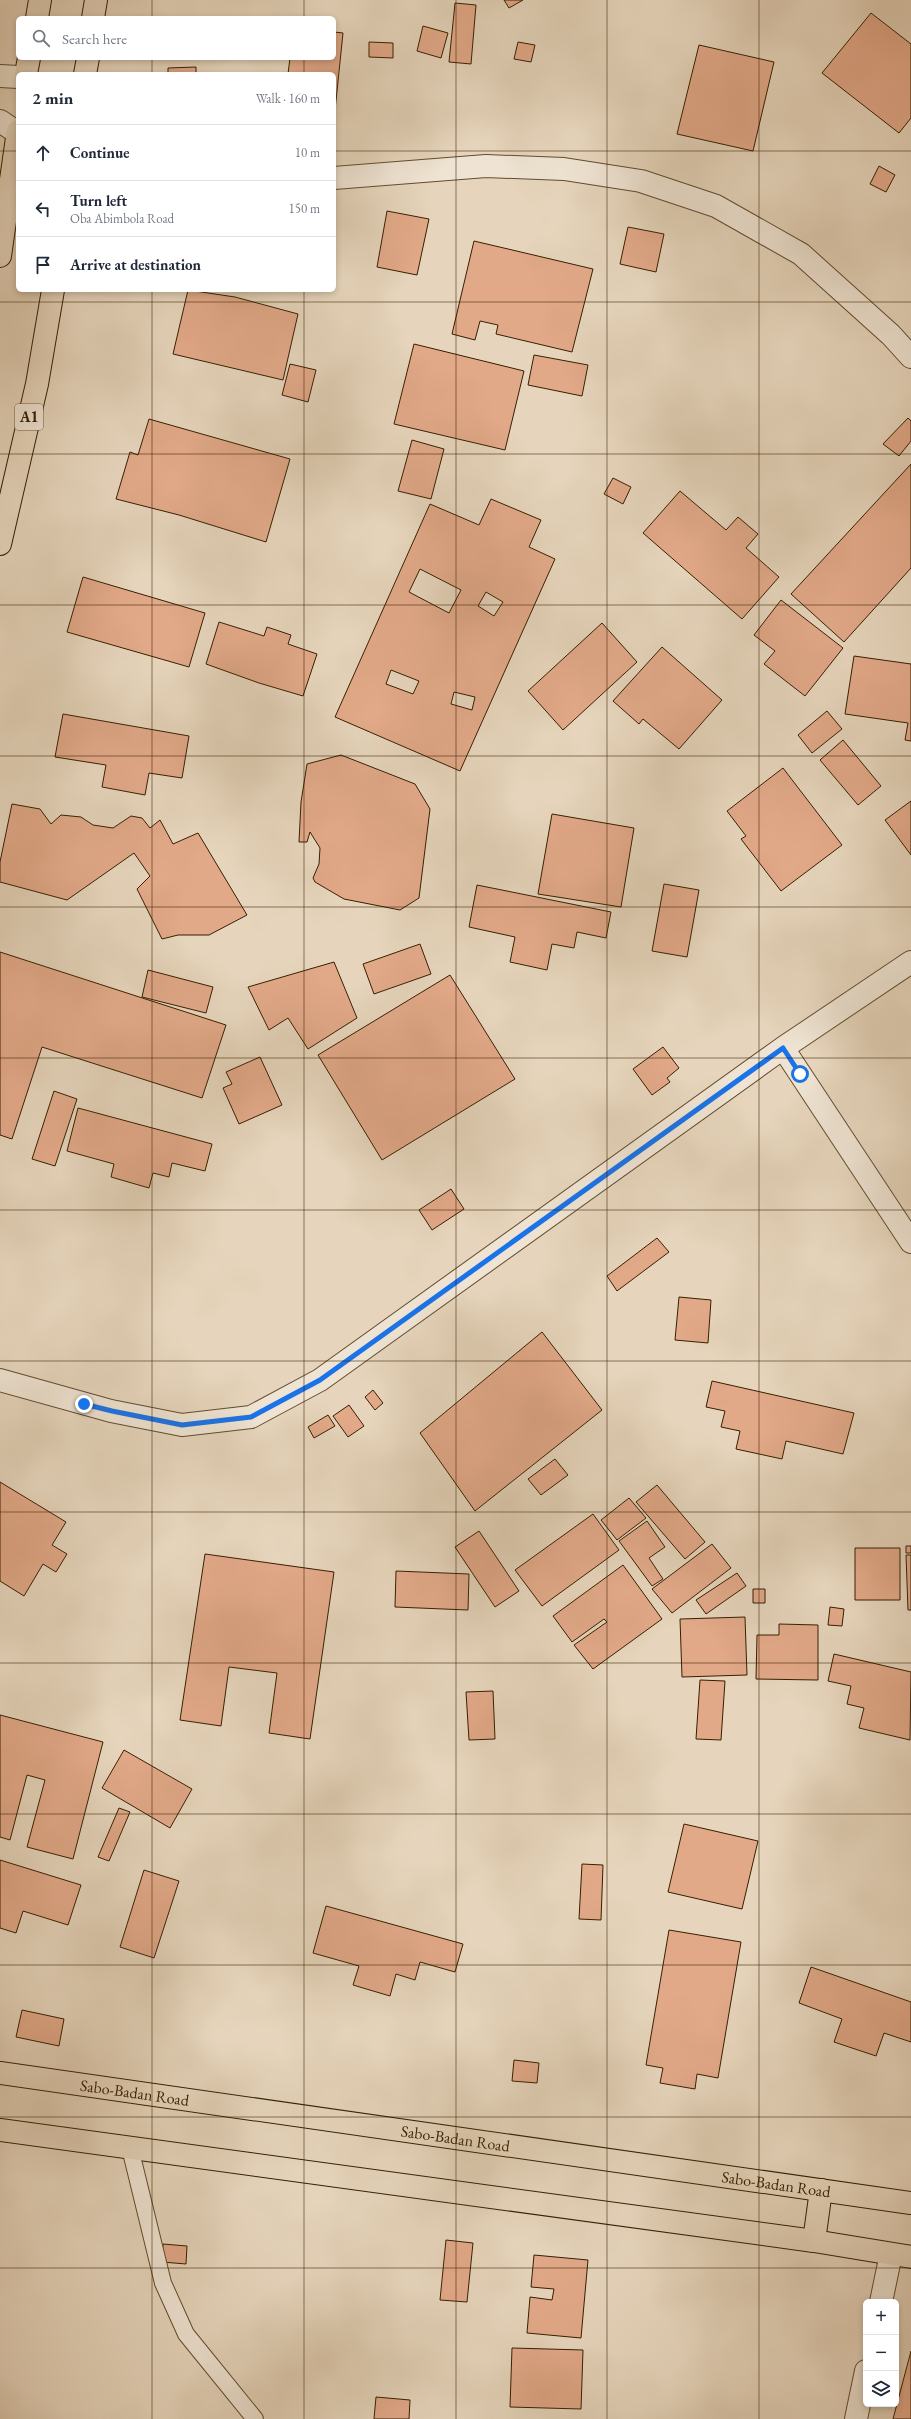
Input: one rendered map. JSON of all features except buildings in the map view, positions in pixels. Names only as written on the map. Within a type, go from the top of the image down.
[{"type":"highway","points":[[36,16],[40,0]]},
{"type":"highway","points":[[93,16],[96,0]]},
{"type":"highway","points":[[26,72],[29,60]]},
{"type":"highway","points":[[85,72],[88,60]]},
{"type":"highway","points":[[0,256],[14,195],[16,164]]},
{"type":"highway","name":"A1","points":[[0,544],[37,384],[53,292]]},
{"type":"highway","name":"Sabo-Badan Road","points":[[0,2073],[911,2204]]},
{"type":"highway","points":[[0,2130],[814,2241],[901,2256]]},
{"type":"highway","points":[[814,2241],[821,2190]]},
{"type":"street","points":[[0,76],[16,77]]},
{"type":"street","points":[[0,120],[16,132]]},
{"type":"street","points":[[336,178],[486,166],[564,169],[641,181],[716,206],[801,254],[892,335],[911,357]]},
{"type":"street","points":[[0,1380],[112,1411],[182,1425],[251,1417],[320,1380],[783,1048],[911,962]]},
{"type":"street","points":[[783,1048],[911,1242]]},
{"type":"street","points":[[882,2299],[901,2256]]},
{"type":"street","points":[[856,2419],[863,2385]]},
{"type":"lane","points":[[130,2148],[163,2283],[186,2334],[255,2419]]},
{"type":"route","points":[[84,1404],[182,1425],[251,1417],[320,1380],[783,1048],[800,1074]]}]
